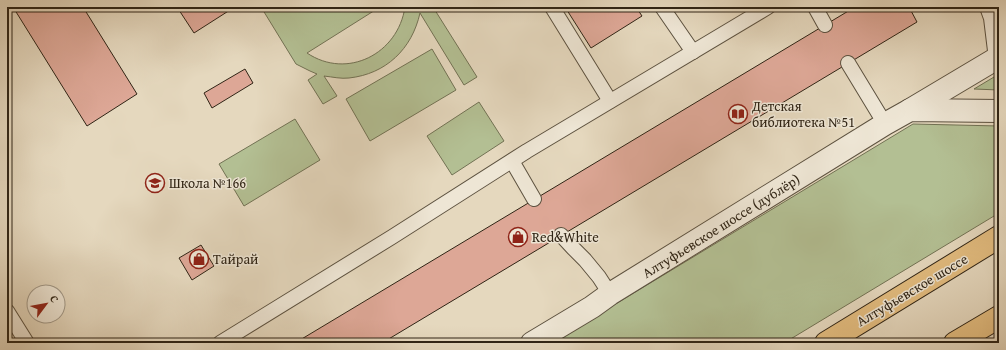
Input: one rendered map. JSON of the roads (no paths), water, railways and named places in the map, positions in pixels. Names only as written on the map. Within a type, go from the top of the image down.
[{"type":"main road","name":"Алтуфьевское шоссе","points":[[826,343],[999,237]]},
{"type":"main road","points":[[955,343],[999,317]]},
{"type":"street","name":"Алтуфьевское шоссе (дублёр)","points":[[532,343],[885,124],[997,58]]},
{"type":"street","name":"Алтуфьевское шоссе (дублёр)","points":[[910,110],[999,111]]},
{"type":"lane","points":[[552,7],[610,101]]},
{"type":"lane","points":[[662,7],[693,52]]},
{"type":"lane","points":[[220,343],[512,161],[768,7]]},
{"type":"lane","points":[[815,7],[825,25]]},
{"type":"lane","points":[[987,7],[991,18],[997,58]]},
{"type":"lane","points":[[848,63],[885,124]]},
{"type":"lane","points":[[512,161],[534,199]]},
{"type":"lane","points":[[561,235],[585,260],[610,294]]},
{"type":"lane","points":[[7,311],[27,343]]},
{"type":"place","name":"Детская библиотека №51","points":[[738,114]]},
{"type":"place","name":"Школа №166","points":[[155,183]]},
{"type":"place","name":"Red&White","points":[[518,237]]},
{"type":"place","name":"Тайрай","points":[[199,259]]}]
